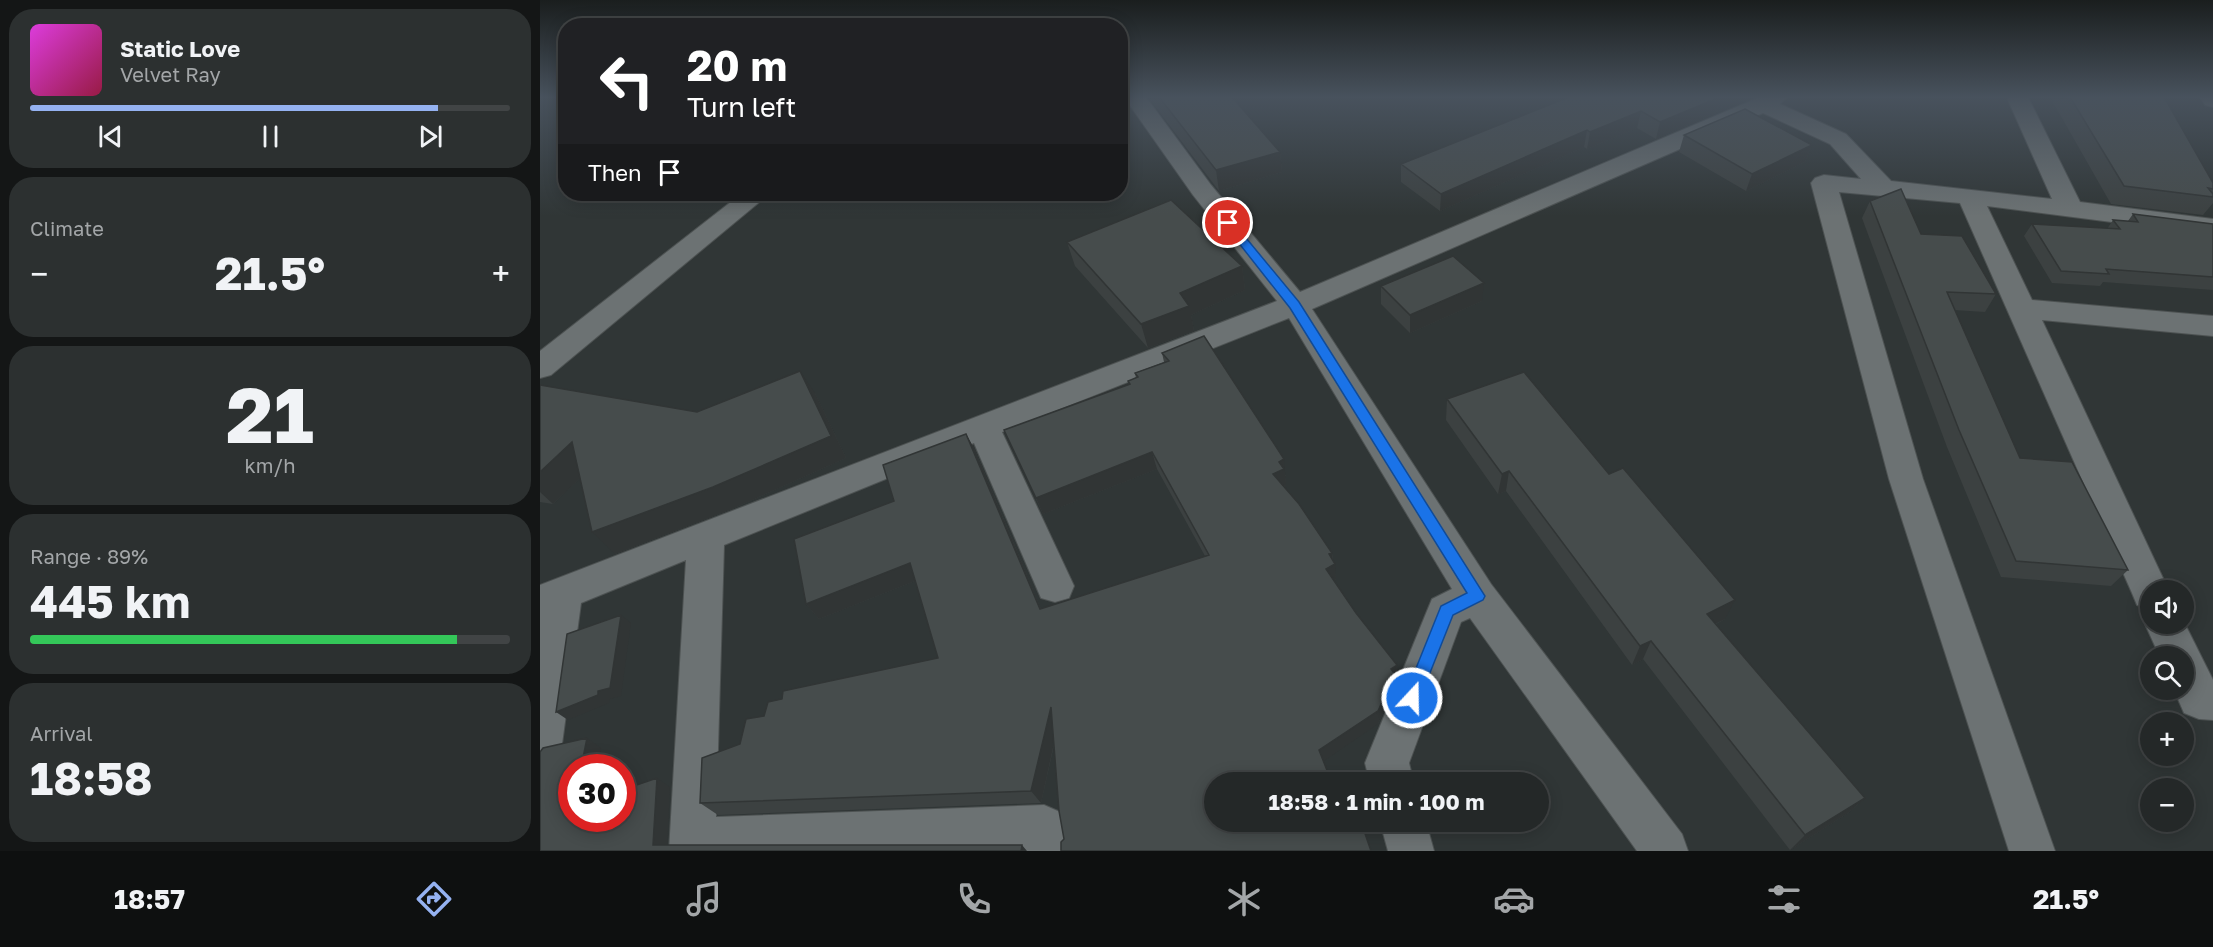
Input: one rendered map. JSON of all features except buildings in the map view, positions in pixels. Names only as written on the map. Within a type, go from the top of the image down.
[{"type":"street","points":[[1164,137],[1202,190],[1295,305],[1477,596],[1665,851]]},
{"type":"street","points":[[540,744],[552,598],[983,426],[1295,305],[1686,137]]},
{"type":"street","points":[[1834,137],[1883,188]]},
{"type":"street","points":[[2036,137],[2070,209]]},
{"type":"street","points":[[2032,851],[1906,479],[1824,183],[1970,196],[2213,227]]},
{"type":"street","points":[[1970,196],[2145,580]]},
{"type":"street","points":[[540,367],[747,201]]},
{"type":"street","points":[[2022,309],[2213,326]]},
{"type":"street","points":[[983,426],[1055,586]]},
{"type":"street","points":[[706,537],[692,846],[1044,828],[1047,851]]},
{"type":"street","points":[[1389,772],[1386,763],[1446,611],[1477,596]]},
{"type":"street","points":[[2194,688],[2199,699],[2213,700]]},
{"type":"street","points":[[1406,832],[1411,851]]},
{"type":"route","points":[[1228,223],[1295,305],[1477,596],[1446,611],[1412,698]]}]
